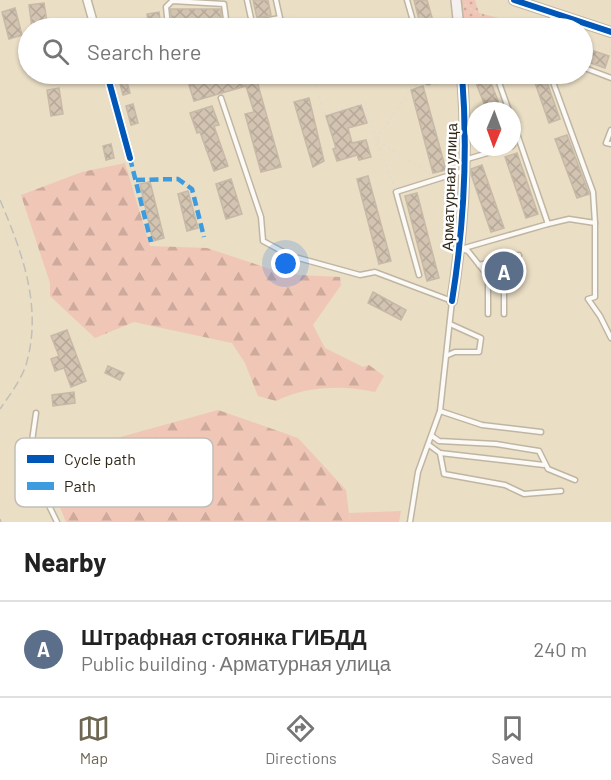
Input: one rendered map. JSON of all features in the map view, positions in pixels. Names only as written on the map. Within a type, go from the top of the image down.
[{"type":"street","points":[[87,0],[92,18]]},
{"type":"street","points":[[457,0],[458,18]]},
{"type":"street","points":[[514,0],[568,18]]},
{"type":"street","points":[[593,26],[611,32]]},
{"type":"street","points":[[110,84],[130,158]]},
{"type":"street","name":"Арматурная улица","points":[[452,301],[461,249],[462,84]]},
{"type":"lane","points":[[247,0],[251,18]]},
{"type":"lane","points":[[276,0],[280,18]]},
{"type":"lane","points":[[407,0],[412,18]]},
{"type":"lane","points":[[168,18],[168,3],[204,1],[224,4],[226,18]]},
{"type":"lane","points":[[551,18],[553,13]]},
{"type":"lane","points":[[593,72],[611,78]]},
{"type":"lane","points":[[500,84],[506,102]]},
{"type":"lane","points":[[554,84],[593,192],[595,297],[588,299],[611,338]]},
{"type":"lane","points":[[221,98],[261,217],[263,241],[291,256],[360,275],[375,272],[452,301],[448,355],[440,411],[418,472],[410,522]]},
{"type":"lane","points":[[611,130],[606,143],[611,144]]},
{"type":"lane","points":[[521,145],[548,224]]},
{"type":"lane","points":[[419,275],[396,192],[438,179],[486,156]]},
{"type":"lane","points":[[461,249],[569,219],[595,223]]},
{"type":"lane","points":[[461,249],[466,250],[504,291],[504,314]]},
{"type":"lane","points":[[479,265],[519,255]]},
{"type":"lane","points":[[488,276],[488,314]]},
{"type":"lane","points":[[448,355],[456,352],[479,352],[481,338],[450,324]]},
{"type":"lane","points":[[440,411],[482,424],[542,432]]},
{"type":"lane","points":[[32,438],[36,413]]},
{"type":"lane","points":[[432,436],[439,441],[496,444],[539,451],[548,469],[575,480]]},
{"type":"lane","points":[[428,445],[440,453],[544,465]]},
{"type":"lane","points":[[440,453],[444,474],[505,485],[524,494],[561,491]]},
{"type":"lane","points":[[50,507],[57,522]]},
{"type":"path","points":[[457,0],[485,18]]},
{"type":"path","points":[[280,18],[295,16],[296,18]]},
{"type":"path","points":[[593,44],[611,50]]},
{"type":"path","points":[[315,84],[324,114],[365,103],[396,192]]},
{"type":"path","points":[[376,140],[411,88],[422,84]]},
{"type":"path","points":[[376,140],[438,179]]},
{"type":"green space","points":[[461,0],[475,0],[479,13],[499,18],[462,18]]},
{"type":"green space","points":[[125,163],[150,246],[207,248],[270,269],[300,275],[340,277],[341,285],[313,325],[325,348],[363,367],[369,365],[384,376],[375,392],[350,388],[324,388],[299,392],[276,401],[258,396],[245,363],[232,343],[134,322],[95,338],[50,296],[50,283],[21,195],[82,172]]},
{"type":"green space","points":[[218,410],[298,438],[346,490],[350,522],[66,522],[60,507],[213,507],[213,438],[117,438]]},
{"type":"green space","points":[[401,511],[399,522],[350,522],[349,513]]},
{"type":"building","points":[[253,0],[268,0],[271,15],[257,18]]},
{"type":"building","points":[[414,0],[427,0],[432,18],[418,18]]},
{"type":"building","points":[[44,3],[46,18],[31,18],[29,5]]},
{"type":"building","points":[[15,8],[18,36],[9,39],[2,12]]},
{"type":"building","points":[[170,9],[221,9],[221,18],[172,18]]},
{"type":"building","points":[[159,12],[160,18],[148,18],[147,14]]},
{"type":"building","points":[[593,51],[609,56],[605,68],[593,64]]},
{"type":"building","points":[[120,84],[128,84],[130,93],[123,95]]},
{"type":"building","points":[[258,84],[281,167],[261,172],[245,114],[254,112],[246,86],[194,101],[189,85]]},
{"type":"building","points":[[476,84],[491,84],[498,102],[483,102]]},
{"type":"building","points":[[535,84],[548,84],[560,119],[549,123]]},
{"type":"building","points":[[423,86],[446,170],[433,173],[411,90]]},
{"type":"building","points":[[59,88],[63,114],[51,116],[47,90]]},
{"type":"building","points":[[309,98],[324,161],[313,167],[294,102]]},
{"type":"building","points":[[133,104],[138,123],[131,125],[126,106]]},
{"type":"building","points":[[361,105],[367,123],[348,128],[352,143],[366,140],[371,157],[359,160],[357,155],[337,161],[333,149],[336,148],[326,116]]},
{"type":"building","points":[[212,106],[219,125],[214,126],[228,166],[214,171],[200,132],[197,133],[190,113]]},
{"type":"building","points":[[567,135],[589,194],[577,198],[555,139]]},
{"type":"building","points":[[111,144],[114,158],[106,160],[103,146]]},
{"type":"building","points":[[518,156],[538,214],[526,218],[505,157]]},
{"type":"building","points":[[482,165],[504,228],[491,232],[471,174],[471,169]]},
{"type":"building","points":[[368,176],[391,261],[379,264],[357,179]]},
{"type":"building","points":[[231,179],[242,214],[226,219],[216,184]]},
{"type":"building","points":[[150,182],[164,238],[153,241],[140,184]]},
{"type":"building","points":[[188,191],[198,228],[187,231],[178,194]]},
{"type":"building","points":[[417,193],[439,278],[427,281],[405,196]]},
{"type":"building","points":[[504,265],[511,273],[502,283],[494,276]]},
{"type":"building","points":[[373,292],[406,310],[401,320],[368,303]]},
{"type":"building","points":[[67,330],[86,381],[71,387],[64,368],[55,371],[51,359],[59,356],[51,336]]},
{"type":"building","points":[[108,366],[124,373],[120,380],[105,373]]},
{"type":"building","points":[[74,392],[75,403],[53,406],[52,395]]},
{"type":"railway","points":[[0,200],[16,240],[28,280],[32,322],[31,343],[26,365],[0,409]]},
{"type":"marked path","points":[[130,158],[151,242]]},
{"type":"marked path","points":[[136,180],[178,179],[192,189],[204,237]]},
{"type":"cycle path","points":[[514,0],[569,18]]},
{"type":"cycle path","points":[[593,26],[611,32]]},
{"type":"cycle path","points":[[110,84],[130,158]]},
{"type":"cycle path","points":[[452,301],[464,188],[463,84]]},
{"type":"place","name":"Штрафная стоянка ГИБДД","points":[[504,271]]}]
